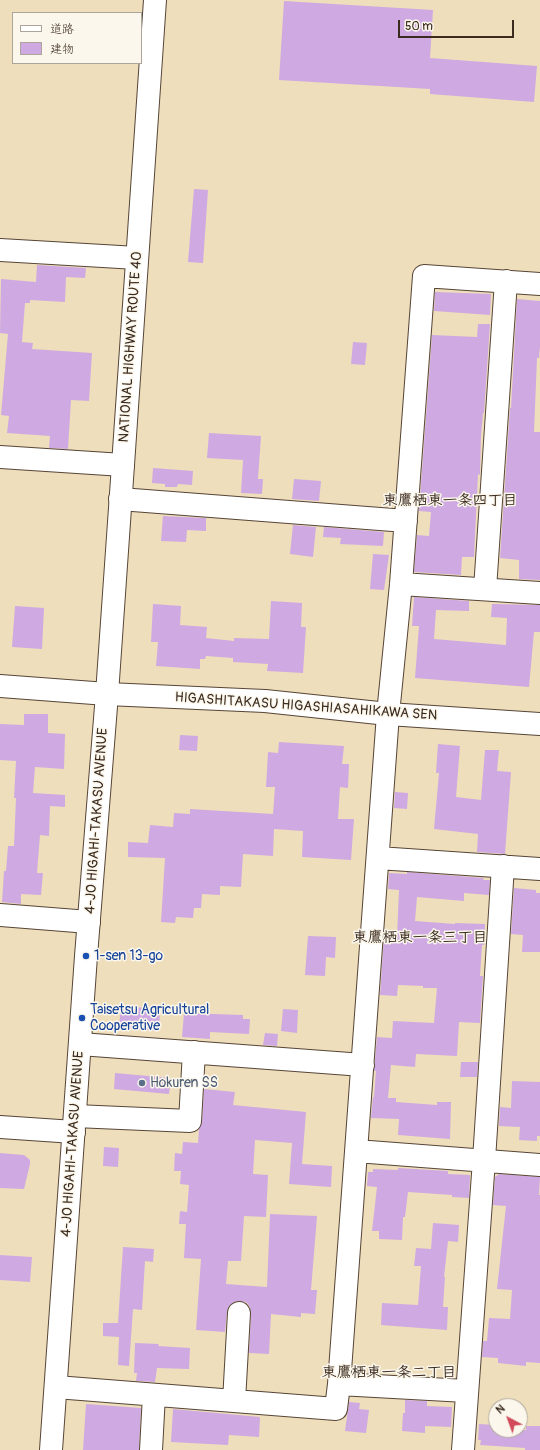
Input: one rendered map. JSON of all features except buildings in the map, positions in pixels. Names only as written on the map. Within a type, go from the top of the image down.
[{"type":"main road","name":"NATIONAL HIGHWAY ROUTE 40","points":[[107,694],[155,0]]},
{"type":"main road","points":[[0,250],[137,258]]},
{"type":"main road","points":[[56,1387],[336,1409],[340,1384],[388,714],[401,584],[424,276],[540,284]]},
{"type":"main road","points":[[485,589],[506,281]]},
{"type":"main road","points":[[0,457],[123,465]]},
{"type":"main road","points":[[120,499],[406,521]]},
{"type":"main road","points":[[401,584],[540,593]]},
{"type":"main road","name":"HIGASHITAKASU HIGASHIASAHIKAWA SEN","points":[[0,686],[107,694],[265,701],[388,714],[540,724]]},
{"type":"main road","name":"4-JO HIGAHI-TAKASU AVENUE","points":[[51,1450],[107,694]]},
{"type":"main road","points":[[378,858],[540,869]]},
{"type":"main road","points":[[463,1450],[503,866]]},
{"type":"main road","points":[[0,915],[89,922]]},
{"type":"main road","points":[[80,1044],[363,1065]]},
{"type":"main road","points":[[0,1127],[190,1121],[194,1052]]},
{"type":"main road","points":[[356,1151],[540,1165]]},
{"type":"main road","points":[[234,1401],[239,1313]]},
{"type":"main road","points":[[340,1384],[466,1391]]},
{"type":"main road","points":[[151,1450],[154,1395]]},
{"type":"place","name":"1-sen 13-go","points":[[86,956]]},
{"type":"place","name":"Taisetsu Agricultural Cooperative","points":[[82,1018]]},
{"type":"place","name":"Hokuren SS","points":[[142,1083]]},
{"type":"district","name":"東鷹栖東一条四丁目","points":[[450,501]]},
{"type":"district","name":"東鷹栖東一条三丁目","points":[[420,938]]},
{"type":"district","name":"東鷹栖東一条二丁目","points":[[389,1373]]}]
